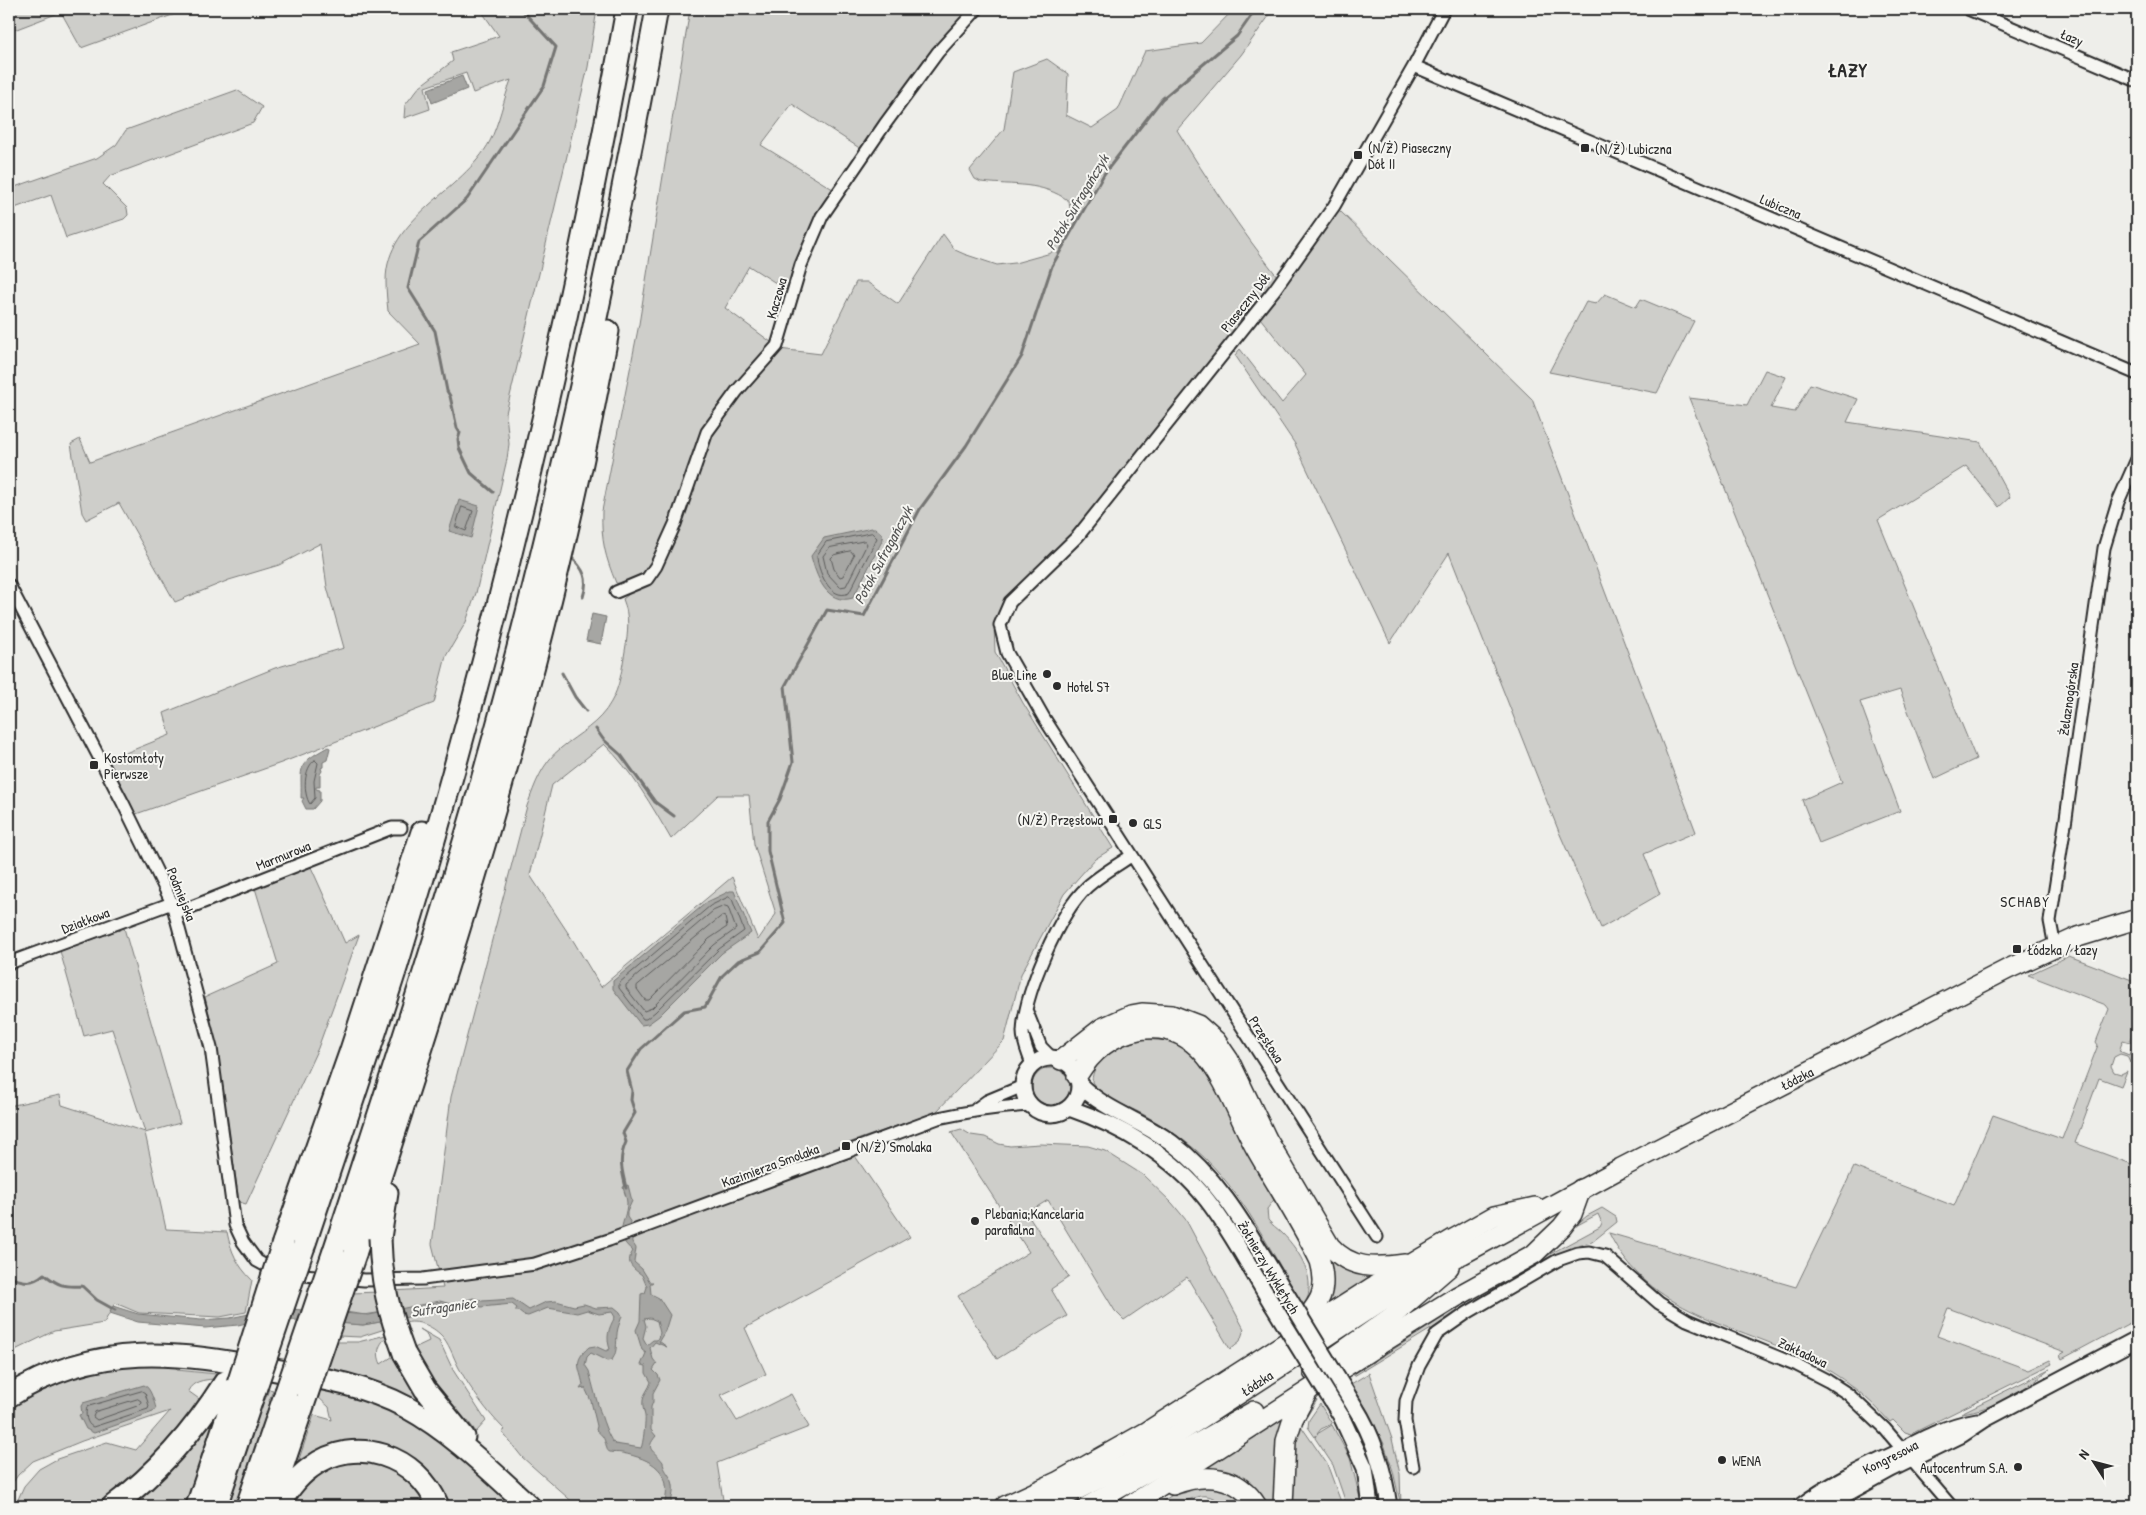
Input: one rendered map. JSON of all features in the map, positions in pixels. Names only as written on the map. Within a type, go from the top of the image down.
[{"type":"highway","points":[[197,1506],[240,1384],[294,1244],[394,910],[429,810],[472,701],[517,529],[551,387],[592,192],[627,9]]},
{"type":"highway","points":[[247,1506],[409,1024],[474,806],[522,630],[589,350],[637,120],[657,9]]},
{"type":"highway","points":[[269,1506],[402,1112],[476,876],[555,586],[593,413],[629,208],[637,120]]},
{"type":"highway","points":[[402,1112],[382,1217],[380,1238],[381,1264],[389,1313],[404,1353],[425,1389],[500,1479]]},
{"type":"highway","points":[[216,1506],[240,1384],[258,1317],[294,1244]]},
{"type":"highway","points":[[9,1396],[54,1373],[106,1358],[160,1354],[228,1361],[339,1381],[382,1396],[406,1408],[448,1434],[529,1506]]},
{"type":"highway","points":[[113,1506],[143,1482],[170,1456],[196,1425],[240,1384]]},
{"type":"highway","points":[[278,1506],[292,1486],[311,1467],[332,1456],[364,1451],[386,1455],[410,1468],[429,1488],[438,1506]]},
{"type":"main road","name":"Łódzka","points":[[1046,1506],[1125,1465],[1171,1438],[1420,1276],[1560,1200],[1969,988],[2055,947],[2100,930],[2137,919]]},
{"type":"main road","points":[[1057,1059],[1102,1028],[1131,1015],[1142,1013],[1172,1015],[1198,1025],[1216,1041],[1229,1060],[1267,1139],[1279,1175]]},
{"type":"main road","points":[[1078,1080],[1088,1060],[1095,1052],[1125,1033],[1152,1029],[1170,1031],[1184,1037],[1203,1051],[1220,1076],[1247,1135],[1279,1175],[1296,1205],[1320,1261],[1324,1280],[1322,1294],[1314,1310],[1284,1345]]},
{"type":"main road","points":[[1129,1506],[1456,1297],[1534,1254],[1562,1227],[1572,1214],[1581,1189]]},
{"type":"main road","points":[[1006,1506],[1091,1464],[1148,1432],[1411,1264],[1494,1216],[1560,1200]]},
{"type":"main road","points":[[1296,1205],[1338,1255],[1349,1262],[1364,1267],[1378,1268],[1411,1264]]},
{"type":"main road","name":"Łódzka","points":[[1088,1506],[1245,1417],[1300,1381],[1391,1317],[1420,1294],[1463,1254]]},
{"type":"main road","points":[[1283,1506],[1286,1441],[1293,1419],[1309,1390]]},
{"type":"main road","points":[[1146,1496],[1182,1481],[1212,1477],[1223,1479],[1245,1490],[1257,1506]]},
{"type":"street","name":"Kaczowa","points":[[616,592],[647,579],[656,566],[675,524],[707,432],[737,391],[778,346],[801,265],[822,216],[880,131],[938,52],[977,9]]},
{"type":"street","name":"Piaseczny Dół","points":[[1028,583],[1078,536],[1274,289],[1334,206],[1414,66],[1444,9]]},
{"type":"street","name":"Łazy","points":[[1968,9],[2137,81]]},
{"type":"street","name":"Lubiczna","points":[[1414,66],[2137,374]]},
{"type":"street","name":"Żelaznogórska","points":[[2055,947],[2050,929],[2051,910],[2065,827],[2104,548],[2118,502],[2137,459]]},
{"type":"street","name":"Przęsłowa","points":[[1028,583],[1010,602],[1000,624],[1007,653],[1044,718],[1131,856],[1377,1237]]},
{"type":"street","name":"Podmiejska","points":[[9,585],[123,803],[174,908],[211,1048],[235,1225],[243,1242],[257,1261],[279,1273],[364,1280],[423,1279],[535,1264],[575,1250]]},
{"type":"street","name":"Marmurowa","points":[[174,908],[392,828],[401,828]]},
{"type":"street","points":[[1032,1065],[1023,1034],[1026,1008],[1032,983],[1074,902],[1087,887],[1131,856]]},
{"type":"street","name":"Działkowa","points":[[9,963],[174,908]]},
{"type":"street","points":[[1026,1008],[1032,1029],[1041,1046],[1074,1070],[1078,1080],[1078,1093],[1068,1108],[1053,1114],[1044,1114],[1030,1105],[1026,1099],[1023,1086],[1024,1078],[1032,1065],[1038,1061],[1057,1059]]},
{"type":"street","name":"Żołnierzy Wyklętych","points":[[1078,1080],[1096,1100],[1160,1134],[1198,1165],[1232,1207],[1355,1407],[1377,1453],[1389,1506]]},
{"type":"street","name":"Kazimierza Smolaka","points":[[976,1109],[987,1101],[1023,1086]]},
{"type":"street","name":"Kazimierza Smolaka","points":[[575,1250],[609,1240],[938,1118],[976,1109],[988,1110],[1030,1105]]},
{"type":"street","name":"Żołnierzy Wyklętych","points":[[1068,1108],[1094,1118],[1136,1139],[1158,1153],[1185,1175],[1216,1212],[1341,1416],[1365,1468],[1370,1506]]},
{"type":"street","name":"Zakładowa","points":[[1412,1467],[1405,1421],[1406,1401],[1419,1366],[1438,1334],[1460,1317],[1558,1260],[1578,1253],[1589,1252],[1605,1256],[1659,1303],[1687,1320],[1797,1365],[1848,1394],[1908,1454],[1951,1506]]},
{"type":"street","name":"Kongresowa","points":[[1824,1506],[1948,1428],[1985,1419],[2137,1339]]},
{"type":"street","name":"Kongresowa","points":[[1801,1506],[1818,1494],[1908,1454]]},
{"type":"shaded area","points":[[9,9],[189,9],[81,48],[61,12],[9,32]]},
{"type":"shaded area","points":[[480,9],[597,9],[588,67],[506,413],[509,444],[507,459],[476,593],[466,622],[446,656],[434,703],[281,763],[136,814],[108,760],[170,735],[164,713],[275,668],[344,648],[327,587],[321,543],[279,565],[229,580],[175,602],[119,503],[86,520],[82,513],[71,444],[80,439],[90,462],[420,344],[388,311],[386,281],[389,259],[398,239],[412,222],[478,159],[493,134],[511,80],[473,93],[466,73],[425,87],[430,109],[404,118],[405,105],[420,86],[453,61],[451,52],[499,36]]},
{"type":"shaded area","points":[[690,9],[972,9],[864,151],[792,104],[761,145],[836,191],[790,292],[749,266],[725,308],[775,345],[704,430],[671,522],[660,547],[647,568],[633,581],[616,583],[604,548],[602,511],[639,324]]},
{"type":"shaded area","points":[[1234,9],[1274,9],[1241,55],[1177,130],[1200,168],[1250,241],[1277,276],[1074,533],[1026,578],[1009,598],[994,625],[995,652],[1023,703],[1113,848],[1095,859],[1064,894],[1021,974],[1004,1041],[936,1112],[854,1141],[593,1242],[594,1252],[855,1156],[910,1237],[745,1328],[766,1374],[721,1395],[737,1421],[791,1394],[809,1427],[717,1463],[724,1506],[577,1506],[522,1457],[502,1432],[505,1430],[474,1393],[443,1337],[436,1330],[422,1323],[411,1322],[401,1324],[399,1318],[452,1310],[397,1310],[392,1291],[443,1288],[432,1244],[451,1097],[527,806],[536,782],[554,754],[595,722],[611,702],[617,690],[627,638],[628,618],[623,599],[634,590],[679,526],[712,436],[740,394],[779,349],[821,354],[856,282],[867,282],[898,304],[943,234],[955,250],[997,265],[1015,263],[1051,253],[1071,215],[1069,201],[1038,187],[981,182],[975,179],[970,170],[1004,129],[1013,72],[1047,59],[1068,74],[1066,115],[1092,128],[1118,110],[1145,51],[1201,43]],"holes":[[[604,744],[641,789],[671,839],[718,795],[749,795],[754,844],[776,914],[758,940],[732,877],[601,987],[530,875],[552,785]]]},
{"type":"shaded area","points":[[237,90],[262,107],[253,123],[110,176],[103,184],[127,208],[128,215],[124,219],[66,238],[51,195],[9,210],[9,189],[97,158],[116,145],[126,130]]},
{"type":"shaded area","points":[[1338,209],[1532,399],[1696,832],[1644,854],[1660,894],[1601,928],[1559,832],[1449,553],[1390,643],[1295,444],[1235,355],[1240,349],[1282,403],[1306,375],[1260,318]]},
{"type":"shaded area","points":[[1605,294],[1636,307],[1641,299],[1694,321],[1657,393],[1549,372],[1586,302],[1596,304]]},
{"type":"shaded area","points":[[1765,370],[1786,377],[1771,408],[1795,412],[1810,384],[1858,399],[1847,422],[1980,442],[2010,497],[1999,507],[1966,466],[1878,520],[1976,759],[1934,779],[1900,690],[1860,702],[1900,811],[1819,843],[1802,800],[1842,782],[1689,398],[1747,405]]},
{"type":"shaded area","points":[[311,867],[345,943],[359,935],[318,1048],[246,1204],[239,1202],[217,1047],[205,997],[278,964],[255,888]]},
{"type":"shaded area","points":[[124,928],[180,1123],[145,1133],[166,1229],[227,1232],[235,1258],[252,1280],[246,1312],[220,1317],[139,1313],[115,1303],[104,1323],[54,1331],[9,1353],[9,1106],[60,1095],[62,1105],[145,1132],[112,1029],[84,1036],[60,951]]},
{"type":"shaded area","points":[[2069,956],[2137,982],[2137,1019],[2130,1040],[2137,1044],[2123,1040],[2119,1051],[2129,1055],[2132,1046],[2135,1047],[2130,1063],[2127,1056],[2120,1054],[2114,1057],[2111,1066],[2114,1072],[2121,1074],[2127,1071],[2121,1086],[2099,1078],[2075,1143],[2137,1166],[2137,1319],[2062,1359],[2060,1355],[2065,1352],[1948,1308],[1937,1336],[2029,1370],[2050,1360],[2052,1364],[1911,1434],[1905,1432],[1893,1420],[1890,1422],[1863,1395],[1832,1372],[1809,1360],[1697,1313],[1670,1299],[1647,1282],[1626,1260],[1609,1233],[1796,1287],[1854,1167],[1954,1206],[1993,1115],[2062,1139],[2098,1045],[2096,1042],[2109,1009],[2106,1005],[2028,975]]},
{"type":"shaded area","points":[[1146,1019],[1166,1020],[1190,1029],[1203,1037],[1219,1054],[1272,1159],[1329,1253],[1341,1263],[1353,1269],[1381,1273],[1321,1310],[1329,1284],[1328,1268],[1323,1253],[1265,1155],[1230,1083],[1215,1060],[1198,1040],[1178,1027],[1154,1022],[1125,1028],[1105,1037],[1088,1051],[1080,1062],[1075,1058],[1109,1030],[1126,1023]]},
{"type":"shaded area","points":[[1141,1039],[1170,1041],[1186,1049],[1196,1059],[1220,1094],[1276,1197],[1267,1209],[1268,1220],[1289,1241],[1305,1267],[1309,1287],[1304,1306],[1243,1204],[1213,1166],[1172,1132],[1146,1116],[1109,1098],[1096,1088],[1092,1082],[1093,1073],[1102,1059],[1117,1049]]},
{"type":"shaded area","points":[[1051,1068],[1064,1074],[1070,1087],[1064,1100],[1051,1106],[1038,1100],[1032,1087],[1038,1074]]},
{"type":"shaded area","points":[[961,1129],[971,1135],[985,1137],[999,1144],[1010,1146],[1040,1144],[1088,1146],[1105,1151],[1143,1175],[1172,1203],[1186,1220],[1244,1329],[1240,1341],[1230,1349],[1187,1277],[1124,1320],[1115,1311],[1048,1200],[1027,1213],[1069,1277],[1051,1289],[1067,1316],[997,1359],[958,1296],[1029,1252],[951,1132]]},
{"type":"shaded area","points":[[1602,1208],[1616,1217],[1617,1222],[1592,1242],[1577,1245],[1553,1257],[1467,1306],[1434,1330],[1431,1329],[1354,1376],[1354,1374],[1509,1276],[1600,1227],[1602,1223],[1598,1214],[1572,1228],[1587,1216]]},
{"type":"shaded area","points":[[379,1292],[383,1312],[364,1315],[346,1312],[352,1293]]},
{"type":"shaded area","points":[[386,1321],[388,1328],[360,1337],[338,1336],[342,1323],[363,1325]]},
{"type":"shaded area","points":[[420,1329],[439,1340],[453,1370],[486,1421],[476,1432],[468,1421],[465,1427],[454,1416],[412,1349],[429,1341],[426,1333]]},
{"type":"shaded area","points":[[390,1334],[380,1347],[378,1355],[381,1364],[398,1353],[436,1411],[352,1375],[327,1367],[336,1342],[358,1342]]},
{"type":"shaded area","points":[[176,1364],[177,1370],[216,1374],[214,1379],[199,1382],[190,1388],[188,1391],[202,1401],[171,1443],[131,1482],[99,1506],[15,1506],[24,1486],[39,1469],[57,1459],[107,1442],[136,1450],[170,1411],[82,1441],[33,1461],[18,1475],[9,1488],[9,1409],[49,1388],[92,1372],[122,1366]]},
{"type":"shaded area","points":[[2050,1369],[2030,1384],[1997,1403],[1974,1411],[1961,1413]]},
{"type":"shaded area","points":[[1369,1373],[1392,1439],[1400,1474],[1401,1506],[1393,1471],[1384,1444],[1368,1411],[1351,1384]]},
{"type":"shaded area","points":[[321,1386],[400,1412],[441,1439],[486,1479],[512,1506],[446,1506],[415,1461],[298,1462],[314,1415],[332,1420],[329,1407],[318,1397]]},
{"type":"shaded area","points":[[269,1389],[273,1390],[269,1401],[274,1408],[241,1506],[222,1506],[258,1401],[265,1400]]},
{"type":"shaded area","points":[[1341,1398],[1366,1443],[1374,1465],[1383,1506],[1378,1506],[1371,1472],[1338,1400]]},
{"type":"shaded area","points":[[1317,1400],[1301,1426],[1327,1464],[1341,1502],[1335,1506],[1291,1506],[1292,1439],[1309,1407]]},
{"type":"shaded area","points":[[221,1404],[185,1506],[126,1506]]},
{"type":"shaded area","points":[[1320,1404],[1332,1424],[1321,1429],[1317,1434],[1332,1425],[1350,1458],[1362,1506],[1347,1506],[1333,1465],[1315,1438],[1316,1435],[1315,1437],[1308,1427],[1309,1420]]},
{"type":"shaded area","points":[[1287,1411],[1276,1506],[1264,1506],[1198,1470]]},
{"type":"shaded area","points":[[368,1459],[410,1478],[429,1506],[288,1506],[305,1485],[321,1471],[341,1463]]},
{"type":"shaded area","points":[[1201,1486],[1228,1488],[1248,1506],[1223,1506],[1211,1497],[1199,1496],[1173,1507],[1155,1506],[1177,1492],[1184,1493]]},
{"type":"water","points":[[462,76],[467,89],[432,103],[428,89]]},
{"type":"water","points":[[459,500],[479,506],[471,538],[449,531]]},
{"type":"water","points":[[875,528],[882,534],[883,539],[853,598],[844,599],[829,593],[819,580],[811,556],[824,538]]},
{"type":"water","points":[[592,614],[606,617],[601,644],[586,641]]},
{"type":"water","points":[[328,747],[330,748],[327,760],[323,762],[323,767],[321,768],[320,787],[316,787],[316,789],[320,790],[320,801],[313,809],[306,809],[302,801],[304,798],[301,798],[302,767],[310,758]]},
{"type":"water","points":[[730,891],[734,891],[751,933],[722,953],[659,1016],[648,1024],[641,1025],[613,989],[613,981],[707,902]]},
{"type":"water","points":[[628,1185],[632,1201],[627,1217],[631,1223],[632,1242],[636,1248],[634,1262],[642,1269],[650,1282],[653,1282],[650,1284],[651,1294],[659,1298],[670,1315],[665,1331],[659,1341],[667,1347],[655,1342],[650,1348],[653,1359],[657,1364],[653,1370],[660,1380],[653,1393],[651,1407],[651,1430],[656,1436],[652,1441],[651,1447],[663,1462],[673,1484],[670,1506],[664,1506],[666,1484],[663,1475],[658,1469],[643,1459],[608,1451],[604,1438],[596,1430],[597,1426],[591,1401],[585,1388],[580,1389],[583,1385],[578,1365],[580,1357],[589,1347],[595,1346],[606,1351],[610,1349],[608,1333],[615,1317],[612,1312],[599,1314],[587,1310],[577,1313],[548,1308],[528,1316],[515,1311],[517,1308],[512,1304],[481,1307],[473,1302],[461,1310],[453,1309],[363,1325],[267,1318],[238,1325],[205,1328],[138,1322],[110,1313],[113,1306],[138,1314],[201,1320],[230,1318],[277,1308],[369,1315],[440,1301],[454,1305],[473,1298],[482,1301],[513,1299],[529,1310],[546,1302],[556,1301],[574,1306],[584,1304],[596,1308],[614,1307],[622,1316],[618,1326],[616,1348],[612,1360],[607,1361],[591,1353],[587,1357],[585,1365],[589,1371],[607,1432],[611,1439],[615,1444],[641,1448],[645,1422],[643,1400],[651,1382],[646,1373],[646,1366],[641,1365],[646,1353],[642,1350],[636,1330],[640,1321],[641,1294],[645,1293],[647,1287],[642,1275],[631,1265],[630,1259],[633,1251],[623,1239],[622,1228],[627,1199],[623,1187]],"holes":[[[650,1318],[657,1321],[660,1333],[657,1340],[653,1340],[647,1345],[643,1338],[646,1326],[644,1319]]]},
{"type":"water","points":[[144,1385],[149,1389],[156,1408],[153,1412],[94,1433],[86,1429],[79,1415],[82,1414],[81,1406],[83,1403]]},
{"type":"waterway","points":[[493,492],[471,473],[459,448],[458,439],[460,433],[447,391],[435,331],[408,288],[419,242],[467,199],[544,86],[556,47],[521,9]]},
{"type":"waterway","name":"Potok Sufragańczyk","points":[[626,1188],[622,1165],[622,1154],[626,1142],[623,1133],[635,1113],[627,1071],[641,1049],[684,1011],[705,1007],[722,976],[738,961],[760,952],[785,923],[768,851],[768,821],[780,799],[793,762],[785,686],[827,610],[864,616],[920,509],[966,446],[1022,356],[1052,266],[1104,174],[1162,99],[1237,36],[1256,9]]},
{"type":"waterway","points":[[571,557],[584,575],[585,591],[583,597]]},
{"type":"waterway","points":[[562,673],[575,697],[586,711]]},
{"type":"waterway","points":[[596,729],[603,739],[621,755],[655,802],[674,816]]},
{"type":"waterway","name":"Sufraganiec","points":[[9,1277],[27,1282],[35,1280],[44,1274],[62,1285],[82,1286],[97,1300],[115,1310]]},
{"type":"place","name":"(N/Ż) Lubiczna","points":[[1585,148]]},
{"type":"place","name":"(N/Ż) Piaseczny Dół II","points":[[1358,155]]},
{"type":"place","name":"Blue Line","points":[[1047,674]]},
{"type":"place","name":"Hotel S7","points":[[1057,686]]},
{"type":"place","name":"Kostomłoty Pierwsze","points":[[94,765]]},
{"type":"place","name":"(N/Ż) Przęsłowa","points":[[1113,819]]},
{"type":"place","name":"GLS","points":[[1133,823]]},
{"type":"place","name":"Łódzka / Łazy","points":[[2017,949]]},
{"type":"place","name":"(N/Ż) Smolaka","points":[[846,1146]]},
{"type":"place","name":"Plebania;Kancelaria parafialna","points":[[975,1221]]},
{"type":"place","name":"WENA","points":[[1722,1460]]},
{"type":"place","name":"Autocentrum S.A.","points":[[2018,1467]]},
{"type":"district","name":"ŁAZY","points":[[1848,70]]},
{"type":"district","name":"SCHABY","points":[[2025,901]]}]
